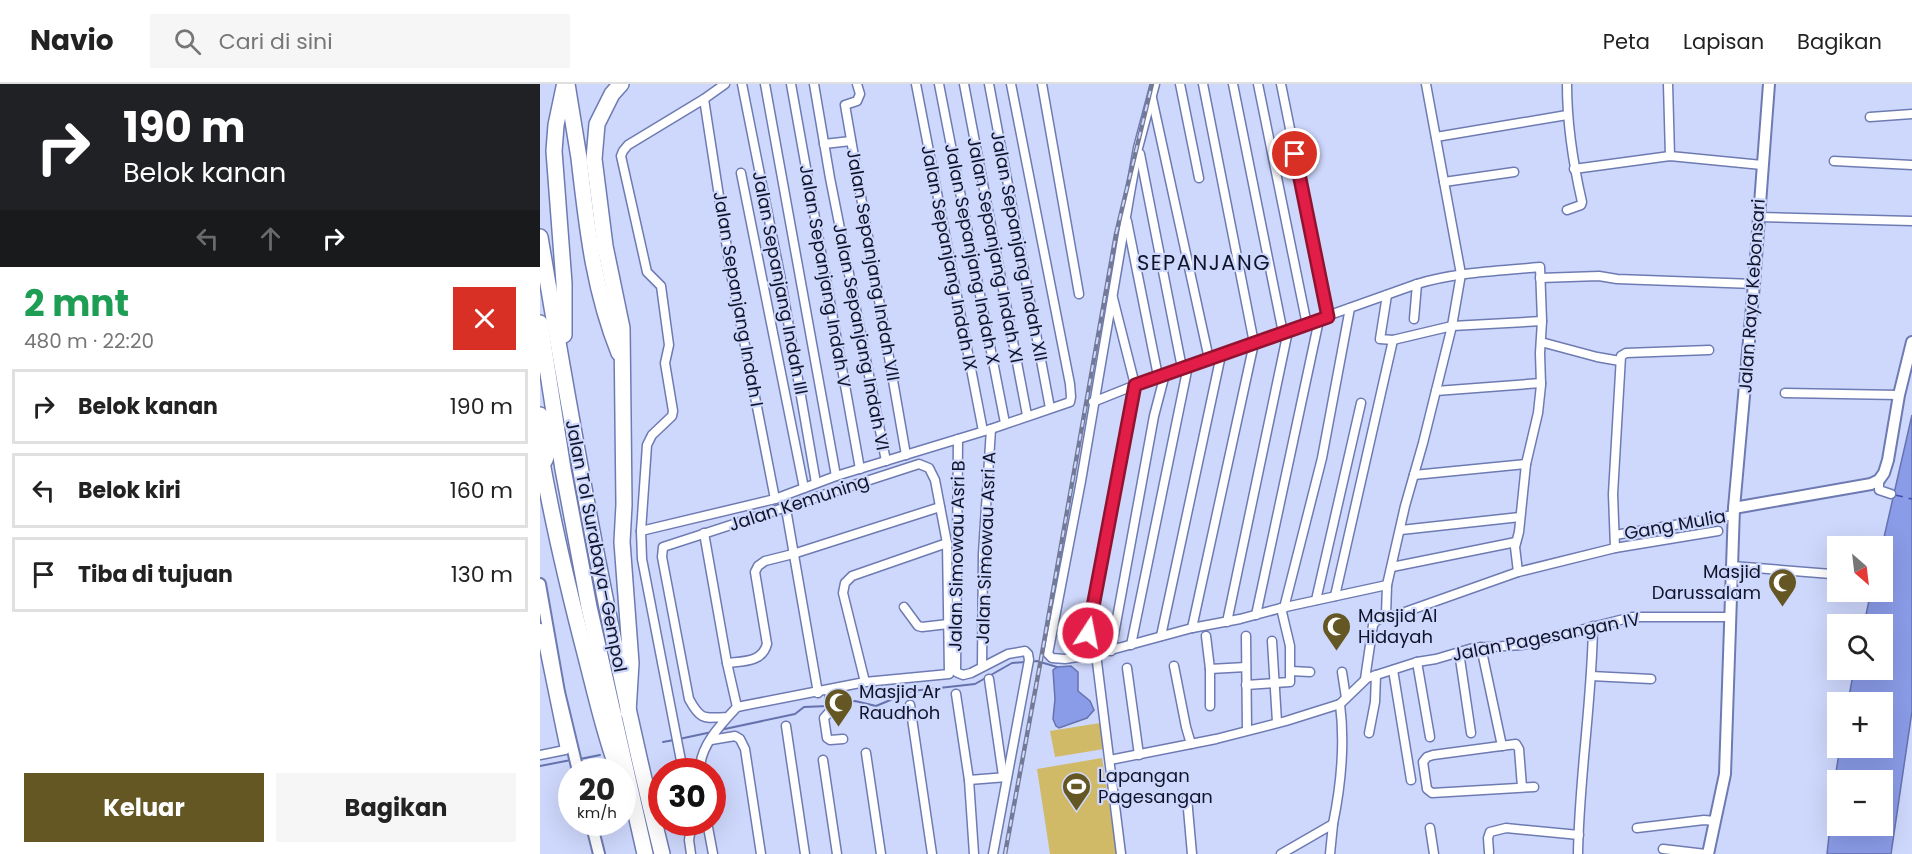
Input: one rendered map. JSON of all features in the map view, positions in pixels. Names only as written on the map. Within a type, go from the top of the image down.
[{"type":"highway","points":[[566,84],[590,253],[609,326],[623,361]]},
{"type":"highway","points":[[561,361],[564,340],[564,283],[554,151],[556,125],[566,84]]},
{"type":"highway","points":[[621,84],[612,94],[597,124],[594,159],[606,246],[622,328],[624,505],[622,542],[631,663],[628,712]]},
{"type":"highway","name":"Jalan Tol Surabaya–Gempol","points":[[540,237],[582,481],[628,712],[662,854]]},
{"type":"highway","name":"Jalan Tol Surabaya–Gempol","points":[[540,323],[565,481],[589,607],[623,758]]},
{"type":"highway","points":[[540,415],[547,454],[543,469]]},
{"type":"highway","points":[[540,451],[574,613],[614,758]]},
{"type":"highway","name":"Jalan Tol Surabaya–Gempol","points":[[636,817],[645,854]]},
{"type":"main road","name":"Jalan Raya Kebonsari","points":[[1707,854],[1725,774],[1734,511],[1769,84]]},
{"type":"main road","points":[[1734,511],[1871,484],[1879,480],[1884,474],[1888,459],[1899,395],[1912,342]]},
{"type":"main road","points":[[540,584],[569,751],[573,758]]},
{"type":"main road","points":[[594,836],[599,854]]},
{"type":"street","points":[[680,758],[642,559],[641,531],[647,445],[652,435],[668,421],[673,411],[665,363],[669,345],[662,286],[647,272],[621,156],[628,145],[725,84]]},
{"type":"street","name":"Jalan Sepanjang Indah III","points":[[742,84],[780,275],[816,483]]},
{"type":"street","points":[[765,84],[836,476]]},
{"type":"street","name":"Jalan Sepanjang Indah V","points":[[791,84],[860,469]]},
{"type":"street","name":"Jalan Sepanjang Indah VI","points":[[814,84],[830,178],[886,461]]},
{"type":"street","name":"Jalan Sepanjang Indah VII","points":[[857,84],[860,94],[857,100],[845,105],[906,455]]},
{"type":"street","name":"Jalan Sepanjang Indah IX","points":[[916,84],[986,430]]},
{"type":"street","name":"Jalan Sepanjang Indah X","points":[[939,84],[1005,423]]},
{"type":"street","name":"Jalan Sepanjang Indah XI","points":[[964,84],[1027,415]]},
{"type":"street","name":"Jalan Sepanjang Indah XII","points":[[989,84],[1050,408]]},
{"type":"street","points":[[641,531],[775,499],[836,476],[1070,402],[1070,384],[1011,84]]},
{"type":"street","points":[[1042,84],[1078,294]]},
{"type":"street","points":[[1155,84],[1138,148],[1081,481],[1048,654],[1052,658],[1065,659],[1111,651],[1192,628],[1283,611],[1316,600],[1388,585]]},
{"type":"street","points":[[1180,84],[1199,178]]},
{"type":"street","points":[[1192,628],[1254,343],[1203,84]]},
{"type":"street","points":[[1227,622],[1285,332],[1233,84]]},
{"type":"street","points":[[1258,84],[1306,325]]},
{"type":"street","points":[[1256,615],[1323,319],[1281,84]]},
{"type":"street","points":[[1383,617],[1392,567],[1452,326],[1461,274],[1426,84]]},
{"type":"street","points":[[1567,84],[1567,115],[1574,169],[1582,204],[1567,210]]},
{"type":"street","points":[[1668,84],[1670,156]]},
{"type":"street","points":[[1151,96],[1209,359]]},
{"type":"street","name":"Jalan Sepanjang Indah I","points":[[704,99],[731,274],[775,499]]},
{"type":"street","points":[[1870,117],[1912,114]]},
{"type":"street","points":[[1436,137],[1567,115]]},
{"type":"street","points":[[824,144],[850,141]]},
{"type":"street","points":[[1131,645],[1185,367],[1138,148]]},
{"type":"street","points":[[1574,169],[1670,156],[1762,165]]},
{"type":"street","points":[[1834,161],[1912,165]]},
{"type":"street","points":[[1444,182],[1514,172]]},
{"type":"street","points":[[741,173],[804,488]]},
{"type":"street","points":[[1111,651],[1161,375],[1126,217]]},
{"type":"street","points":[[1758,217],[1912,221]]},
{"type":"street","points":[[1093,402],[1161,375],[1417,284],[1461,274],[1540,267],[1541,383],[1538,412],[1526,464],[1515,547],[1518,572]]},
{"type":"street","points":[[1540,278],[1599,276],[1617,279],[1754,284]]},
{"type":"street","points":[[1414,319],[1417,284]]},
{"type":"street","points":[[1084,656],[1135,385],[1112,294]]},
{"type":"street","points":[[1387,295],[1380,339],[1393,340],[1452,326],[1542,321]]},
{"type":"street","points":[[1246,685],[1289,683],[1290,646],[1283,611],[1322,458],[1350,308]]},
{"type":"street","points":[[1335,596],[1393,340]]},
{"type":"street","points":[[1541,342],[1620,361]]},
{"type":"street","points":[[1615,548],[1613,494],[1621,356],[1626,353],[1709,350]]},
{"type":"street","points":[[1161,636],[1221,355]]},
{"type":"street","points":[[1436,391],[1541,383]]},
{"type":"street","points":[[1785,393],[1899,395]]},
{"type":"street","points":[[1316,600],[1361,403]]},
{"type":"street","name":"Jalan Simowau Asri A","points":[[982,666],[986,430]]},
{"type":"street","name":"Jalan Simowau Asri B","points":[[952,673],[958,439]]},
{"type":"street","name":"Jalan Kemuning","points":[[726,719],[707,718],[696,713],[688,699],[662,557],[663,547],[919,464],[929,468],[935,480],[947,543],[948,624],[952,673]]},
{"type":"street","points":[[1414,475],[1526,464]]},
{"type":"street","points":[[1879,480],[1879,490],[1891,494]]},
{"type":"street","points":[[727,663],[756,659],[765,650],[755,572],[758,566],[765,561],[940,507]]},
{"type":"street","points":[[786,509],[818,693]]},
{"type":"street","name":"Gang Mulia","points":[[1615,535],[1734,511]]},
{"type":"street","points":[[1401,530],[1520,517]]},
{"type":"street","points":[[1369,733],[1375,702],[1371,677],[1373,625],[1383,617],[1391,617],[1518,572],[1615,548],[1718,531]]},
{"type":"street","points":[[704,533],[737,707]]},
{"type":"street","points":[[1392,567],[1516,542]]},
{"type":"street","points":[[865,682],[843,593],[844,583],[852,576],[947,543]]},
{"type":"street","points":[[1732,566],[1827,574]]},
{"type":"street","points":[[904,607],[918,626],[948,624]]},
{"type":"street","name":"Jalan Pagesangan IV","points":[[1110,760],[1191,744],[1277,722],[1343,701],[1371,677],[1417,662],[1481,647],[1522,645],[1632,617],[1730,617]]},
{"type":"street","points":[[1578,854],[1593,626]]},
{"type":"street","points":[[540,628],[569,751],[540,755]]},
{"type":"street","points":[[1206,636],[1210,669],[1210,706]]},
{"type":"street","points":[[1246,636],[1247,730]]},
{"type":"street","points":[[1272,641],[1277,722]]},
{"type":"street","points":[[1481,647],[1502,746]]},
{"type":"street","points":[[702,758],[706,747],[737,707],[818,693],[830,698],[865,682],[952,673],[963,675],[1008,654],[1025,651],[1028,654],[1028,662],[1005,777],[993,854]]},
{"type":"street","points":[[1460,652],[1471,733]]},
{"type":"street","points":[[1096,654],[1121,854]]},
{"type":"street","points":[[1417,662],[1430,737]]},
{"type":"street","points":[[1174,666],[1191,744]]},
{"type":"street","points":[[1210,669],[1246,667]]},
{"type":"street","points":[[1127,668],[1138,755]]},
{"type":"street","points":[[1393,670],[1411,780]]},
{"type":"street","points":[[1291,671],[1310,672]]},
{"type":"street","points":[[1330,854],[1333,824],[1340,792],[1342,672]]},
{"type":"street","points":[[1591,676],[1651,679]]},
{"type":"street","points":[[989,679],[1005,777]]},
{"type":"street","points":[[956,694],[969,780],[974,854]]},
{"type":"street","points":[[830,698],[832,711],[824,718],[827,738],[830,740],[843,739]]},
{"type":"street","points":[[910,705],[932,854]]},
{"type":"street","points":[[786,726],[805,854]]},
{"type":"street","points":[[711,740],[735,736],[740,739],[745,749],[761,854]]},
{"type":"street","points":[[1522,787],[1516,744],[1427,757],[1423,762],[1426,789],[1432,793],[1534,787]]},
{"type":"street","points":[[866,753],[881,854]]},
{"type":"street","points":[[823,760],[837,854]]},
{"type":"street","points":[[969,780],[1005,777]]},
{"type":"street","points":[[1187,798],[1192,854]]},
{"type":"street","points":[[1637,828],[1704,820],[1715,821]]},
{"type":"street","points":[[1281,854],[1333,824]]},
{"type":"street","points":[[1430,828],[1434,854]]},
{"type":"street","points":[[1489,852],[1490,832],[1506,828],[1579,835]]},
{"type":"street","points":[[690,836],[691,854]]},
{"type":"street","points":[[710,836],[713,854]]},
{"type":"street","points":[[1663,849],[1707,854]]},
{"type":"shaded area","points":[[1100,723],[1104,749],[1055,757],[1050,731]]},
{"type":"shaded area","name":"Lapangan Pagesangan","points":[[1102,758],[1117,854],[1050,854],[1037,769]]},
{"type":"water","points":[[1912,415],[1912,711],[1891,854],[1827,854],[1829,836],[1893,836],[1893,770],[1836,770],[1838,758],[1893,758],[1893,692],[1850,692],[1852,680],[1893,680],[1893,614],[1866,614],[1869,602],[1893,602],[1893,536],[1884,536]]},
{"type":"water","points":[[1071,666],[1078,672],[1078,691],[1090,701],[1094,710],[1087,718],[1059,728],[1053,719],[1055,699],[1053,670],[1057,667]]},
{"type":"waterway","points":[[1030,662],[1037,661],[1057,667]]},
{"type":"waterway","points":[[833,705],[855,701],[876,706],[912,691],[975,684],[1012,663],[1025,662]]},
{"type":"waterway","points":[[720,730],[795,714],[804,707],[828,706]]},
{"type":"waterway","points":[[679,739],[712,732]]},
{"type":"waterway","points":[[663,742],[674,740]]},
{"type":"waterway","points":[[585,758],[600,755]]},
{"type":"waterway","points":[[540,766],[558,763]]},
{"type":"ferry route","points":[[1895,495],[1912,499]]},
{"type":"railway","points":[[1005,854],[1116,234],[1152,84]]},
{"type":"place","name":"Masjid Darussalam","points":[[1782,608]]},
{"type":"place","name":"Masjid Al Hidayah","points":[[1337,652]]},
{"type":"place","name":"Masjid Ar Raudhoh","points":[[838,728]]},
{"type":"place","name":"Lapangan Pagesangan","points":[[1077,812]]},
{"type":"district","name":"SEPANJANG","points":[[1204,263]]},
{"type":"route","points":[[1088,633],[1135,385],[1328,317],[1295,154]]}]
